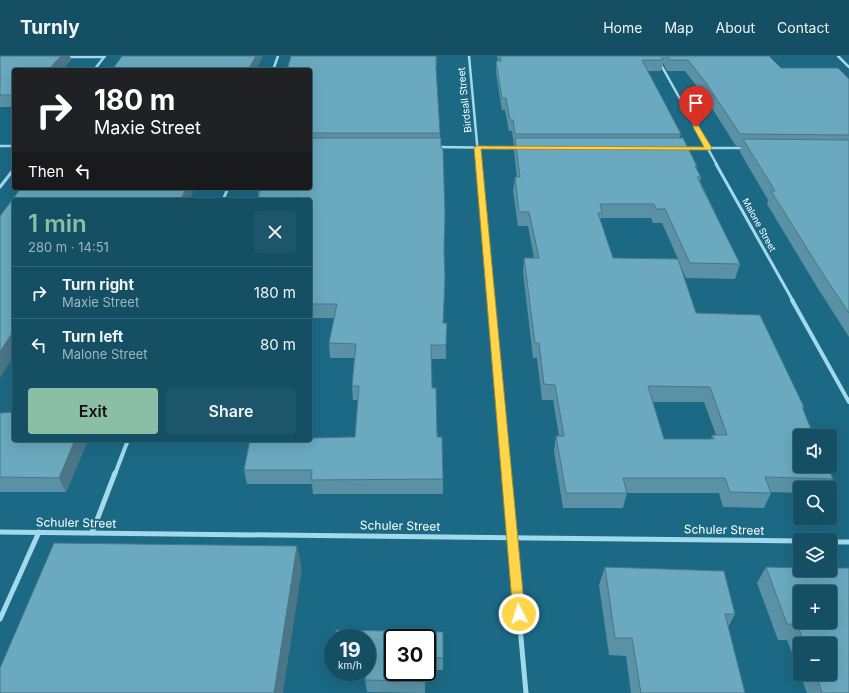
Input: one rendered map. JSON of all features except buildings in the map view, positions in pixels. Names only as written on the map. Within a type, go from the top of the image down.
[{"type":"street","points":[[274,68],[278,56]]},
{"type":"street","name":"Birdsall Street","points":[[469,56],[526,693]]},
{"type":"street","name":"Malone Street","points":[[656,56],[709,148],[849,402]]},
{"type":"street","points":[[838,56],[849,68]]},
{"type":"street","points":[[59,57],[104,57]]},
{"type":"street","points":[[96,68],[104,57]]},
{"type":"street","points":[[0,146],[12,146]]},
{"type":"street","points":[[434,148],[524,148]]},
{"type":"street","points":[[675,148],[749,148]]},
{"type":"street","points":[[0,187],[12,172]]},
{"type":"street","points":[[92,533],[127,442]]},
{"type":"street","name":"Schuler Street","points":[[0,532],[793,541]]},
{"type":"street","points":[[0,619],[39,532]]},
{"type":"street","points":[[837,542],[849,542]]},
{"type":"route","points":[[519,614],[477,147],[709,148],[696,127]]}]
